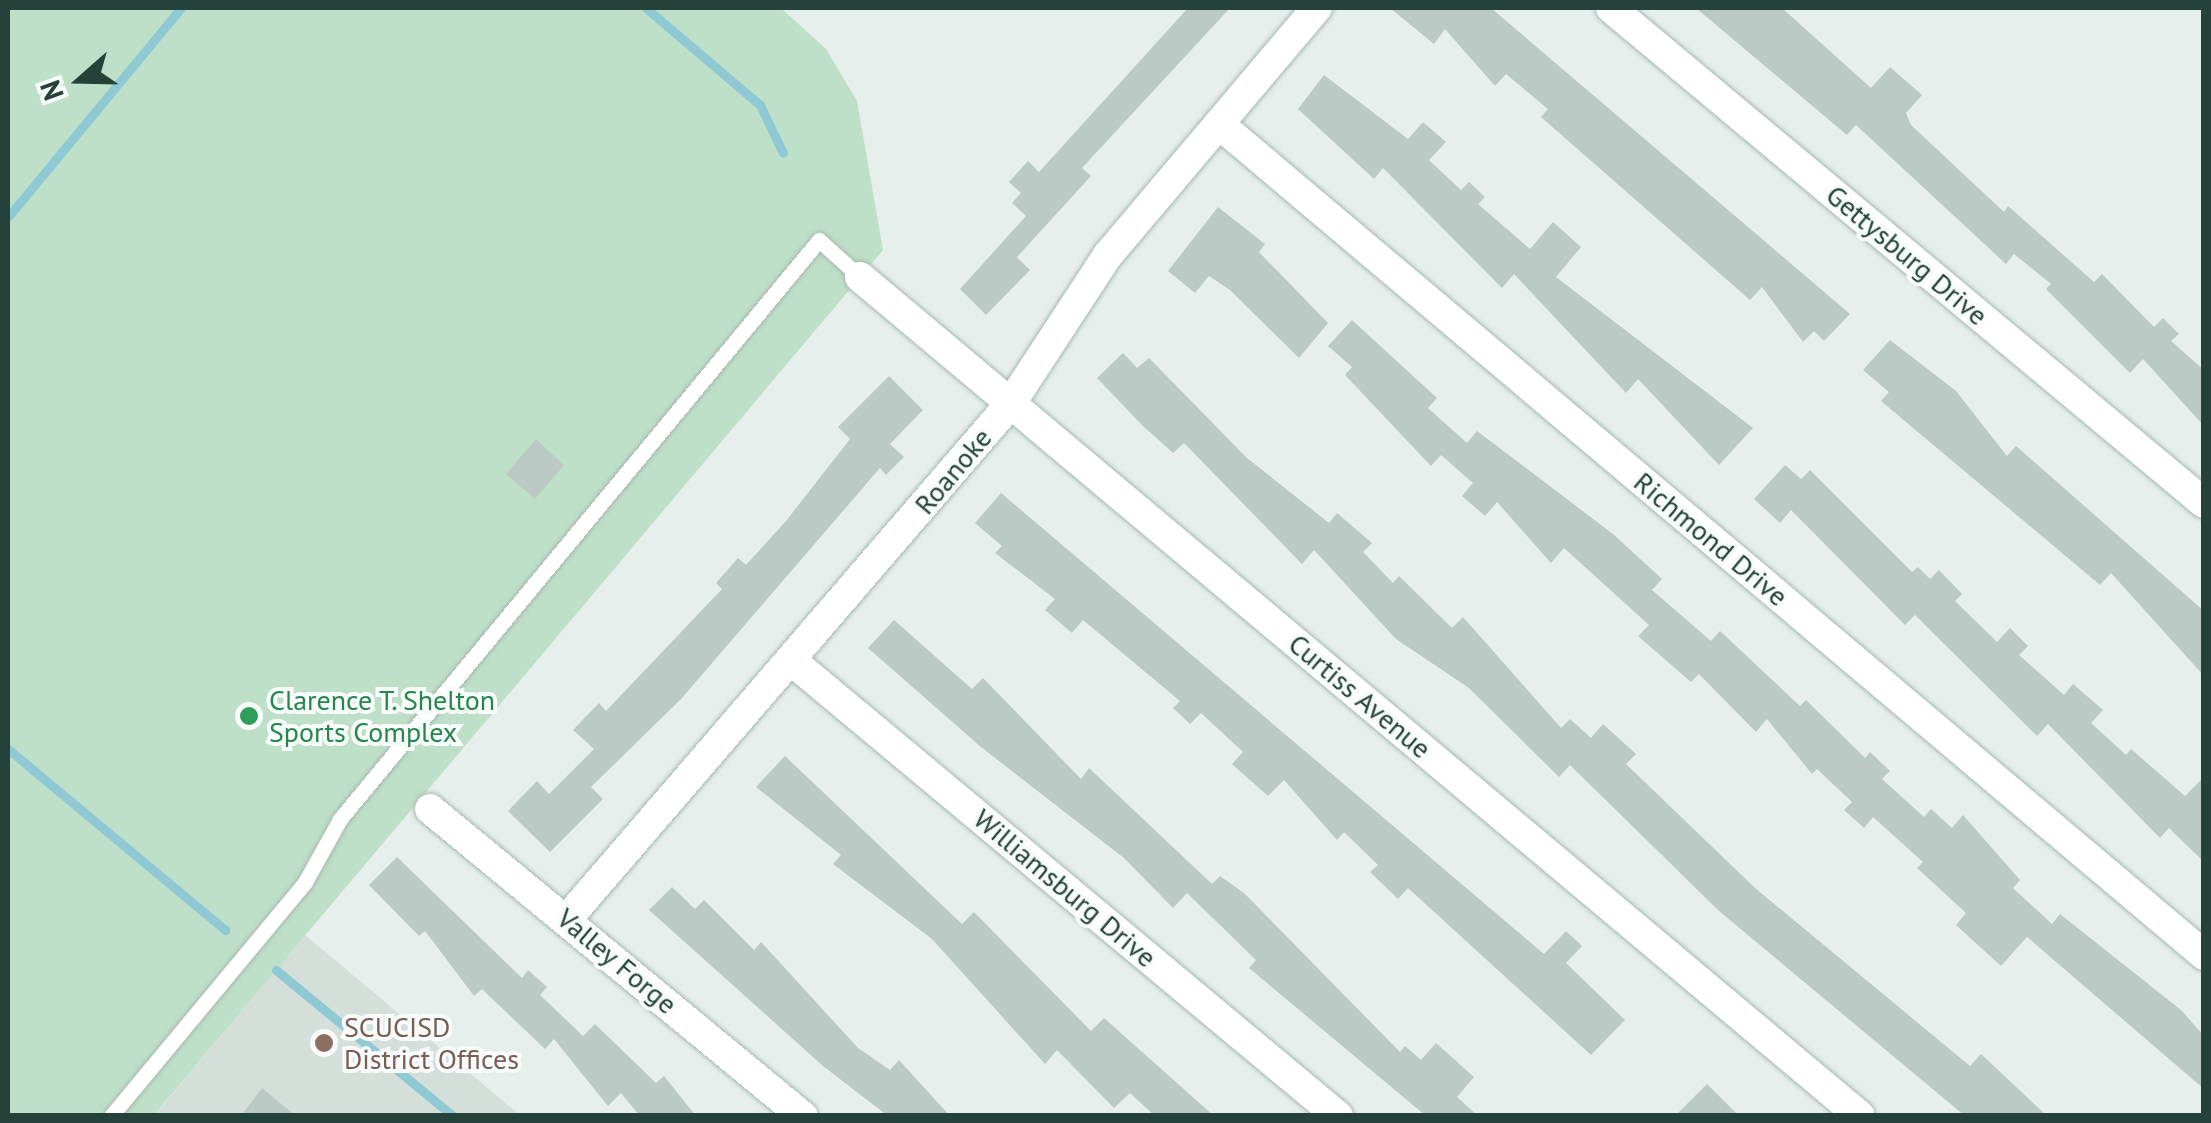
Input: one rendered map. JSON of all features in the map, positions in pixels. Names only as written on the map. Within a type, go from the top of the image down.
[{"type":"street","name":"Roanoke","points":[[567,919],[1011,403],[1108,255],[1317,8]]},
{"type":"street","name":"Gettysburg Drive","points":[[1611,8],[2204,503]]},
{"type":"street","name":"Richmond Drive","points":[[1219,124],[2204,954]]},
{"type":"street","name":"Curtiss Avenue","points":[[860,278],[1860,1116]]},
{"type":"street","name":"Williamsburg Drive","points":[[792,661],[1338,1116]]},
{"type":"street","name":"Valley Forge","points":[[430,809],[802,1116]]},
{"type":"lane","points":[[111,1116],[305,882],[340,819],[819,240],[860,278]]},
{"type":"shaded area","name":"SCUCISD District Offices","points":[[305,935],[520,1115],[154,1116]]},
{"type":"green space","name":"Clarence T. Shelton Sports Complex","points":[[8,8],[781,8],[826,49],[857,101],[883,250],[154,1115],[8,1115]]},
{"type":"building","points":[[1188,8],[1230,8],[1082,168],[1091,176],[1017,257],[1030,270],[986,315],[960,289],[1026,216],[1012,203],[1021,193],[1009,182],[1028,161],[1039,172]]},
{"type":"building","points":[[1390,8],[1491,8],[1850,314],[1824,341],[1814,331],[1803,342],[1762,287],[1750,300],[1541,117],[1548,109],[1506,74],[1495,86],[1445,29],[1434,44]]},
{"type":"building","points":[[1696,8],[1782,8],[1871,88],[1890,67],[1922,95],[1906,113],[1911,125],[2004,212],[2008,206],[2094,282],[2102,274],[2154,327],[2163,318],[2179,334],[2171,341],[2204,370],[2204,426],[2143,359],[2130,373],[2046,289],[2051,284],[2014,254],[2006,264],[1856,125],[1847,135]]},
{"type":"building","points":[[1324,75],[1408,139],[1423,122],[1446,142],[1429,160],[1461,190],[1469,182],[1485,197],[1478,204],[1530,249],[1553,222],[1581,247],[1556,277],[1753,428],[1719,465],[1638,379],[1626,393],[1514,274],[1502,288],[1383,168],[1374,179],[1298,109]]},
{"type":"building","points":[[1218,207],[1265,244],[1259,252],[1328,323],[1299,358],[1230,290],[1209,276],[1195,293],[1168,271]]},
{"type":"building","points":[[1352,320],[1437,398],[1428,408],[1467,443],[1477,431],[1613,534],[1662,579],[1652,590],[1711,641],[1720,631],[1800,706],[1806,700],[1865,758],[1870,752],[1890,771],[1882,779],[1924,817],[1931,809],[1952,828],[1963,815],[2020,880],[2013,888],[2052,924],[2060,914],[2181,1010],[2204,1036],[2204,1089],[2027,937],[2001,966],[1956,925],[1966,913],[1917,868],[1923,862],[1873,817],[1864,828],[1844,810],[1852,802],[1817,769],[1812,774],[1767,719],[1756,732],[1699,674],[1691,682],[1638,636],[1649,625],[1564,548],[1551,563],[1497,502],[1485,516],[1462,496],[1473,483],[1441,455],[1431,466],[1345,375],[1352,367],[1328,346]]},
{"type":"building","points":[[1890,340],[1956,391],[2007,456],[2016,446],[2204,611],[2204,676],[2111,573],[2100,585],[1881,401],[1889,392],[1863,370]]},
{"type":"building","points":[[1123,353],[1137,368],[1149,358],[1247,458],[1329,523],[1337,513],[1372,543],[1363,552],[1393,583],[1399,576],[1452,628],[1463,617],[1561,728],[1570,719],[1591,738],[1603,724],[1636,754],[1626,764],[1755,888],[1970,1066],[1981,1054],[2047,1116],[1965,1116],[1719,911],[1570,765],[1559,777],[1469,688],[1396,639],[1314,550],[1302,564],[1184,443],[1173,453],[1142,425],[1097,378]]},
{"type":"building","points":[[889,376],[923,410],[890,444],[904,457],[886,475],[880,468],[681,699],[591,787],[603,799],[550,852],[508,811],[537,781],[549,794],[594,749],[573,730],[599,703],[606,711],[722,589],[716,583],[738,558],[746,565],[786,521],[850,439],[838,427]]},
{"type":"building","points":[[536,439],[564,465],[535,499],[506,474]]},
{"type":"building","points":[[1785,465],[1801,479],[1810,470],[1912,572],[1918,567],[1930,579],[1939,570],[1962,594],[1955,601],[1997,642],[2010,628],[2028,646],[2019,655],[2064,695],[2073,684],[2103,710],[2091,723],[2126,755],[2131,749],[2185,796],[2204,777],[2204,862],[2169,828],[2160,838],[2048,724],[2037,736],[1915,615],[1905,625],[1791,510],[1780,523],[1754,499]]},
{"type":"building","points":[[1001,493],[1544,954],[1566,931],[1582,946],[1566,963],[1625,1020],[1591,1055],[1408,888],[1398,899],[1370,872],[1378,865],[1344,832],[1337,840],[1284,780],[1268,796],[1232,764],[1243,752],[1201,713],[1190,724],[1173,708],[1180,701],[1083,620],[1072,633],[1045,610],[1055,599],[995,553],[1002,546],[975,523]]},
{"type":"building","points":[[894,620],[972,689],[983,678],[1081,779],[1089,768],[1212,884],[1220,876],[1244,893],[1400,1052],[1405,1046],[1421,1060],[1436,1043],[1474,1077],[1457,1097],[1478,1116],[1426,1116],[1249,968],[1256,960],[1187,893],[1173,908],[1124,858],[981,747],[868,648]]},
{"type":"building","points":[[785,756],[962,924],[974,912],[1091,1031],[1104,1018],[1214,1116],[1155,1116],[1130,1093],[1114,1108],[1057,1050],[1045,1064],[932,939],[833,864],[841,855],[756,787]]},
{"type":"building","points":[[397,857],[522,978],[528,970],[547,987],[540,995],[583,1036],[595,1024],[656,1083],[664,1076],[696,1116],[640,1116],[621,1093],[608,1106],[554,1039],[545,1049],[482,989],[474,996],[425,931],[419,936],[369,885]]},
{"type":"building","points":[[672,887],[695,909],[704,900],[754,950],[761,942],[858,1048],[890,1070],[899,1060],[950,1116],[888,1116],[823,1066],[649,910]]},
{"type":"building","points":[[1707,1084],[1739,1116],[1675,1116]]},
{"type":"building","points":[[262,1088],[296,1116],[241,1116]]},
{"type":"waterway","points":[[8,217],[181,8]]},
{"type":"waterway","points":[[646,8],[760,105],[783,153]]},
{"type":"waterway","points":[[8,749],[225,930]]},
{"type":"waterway","points":[[276,970],[453,1116]]},
{"type":"place","name":"Clarence T. Shelton Sports Complex","points":[[249,716]]},
{"type":"place","name":"SCUCISD District Offices","points":[[324,1043]]}]
